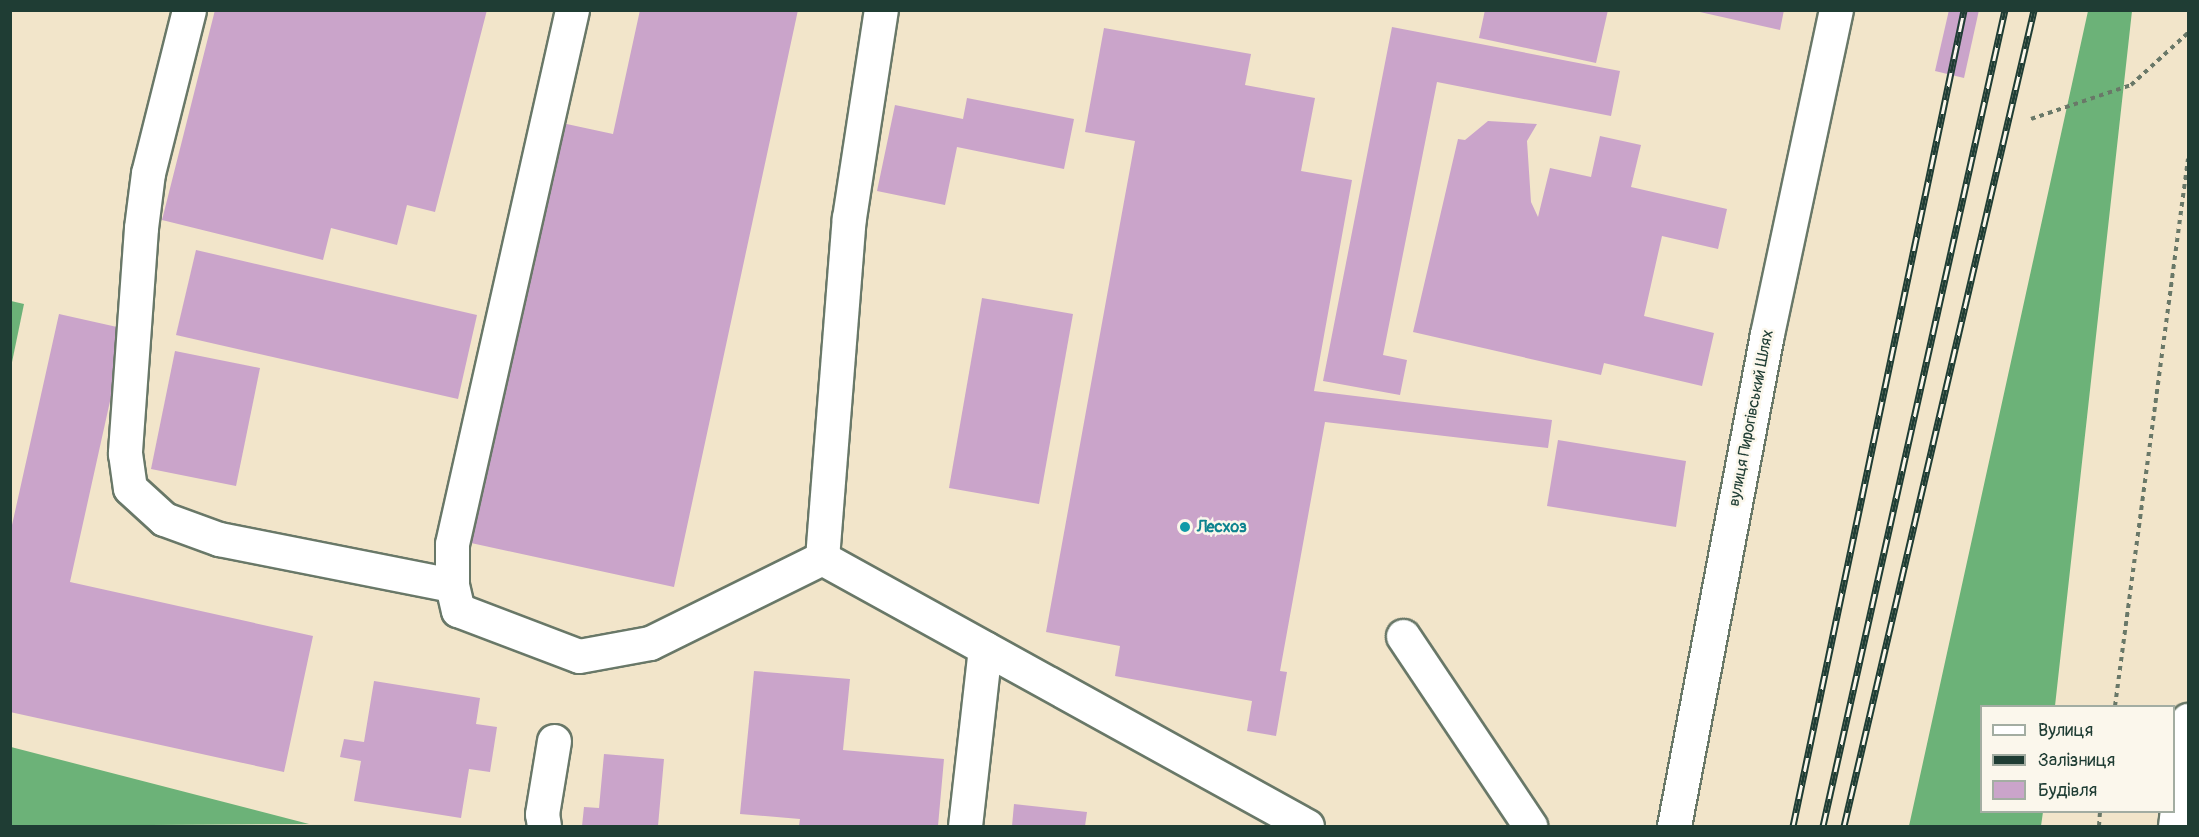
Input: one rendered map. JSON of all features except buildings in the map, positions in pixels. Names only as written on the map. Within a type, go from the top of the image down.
[{"type":"main road","points":[[189,10],[148,172],[141,228],[125,453],[130,489],[164,519],[219,538],[452,585]]},
{"type":"main road","points":[[572,10],[452,544],[452,585],[458,610],[579,656],[651,643],[822,558]]},
{"type":"main road","points":[[822,558],[849,218],[881,10]]},
{"type":"main road","name":"вулиця Пирогівський Шлях","points":[[1674,826],[1767,334],[1836,10]]},
{"type":"main road","points":[[822,558],[1306,826]]},
{"type":"main road","points":[[1402,636],[1530,826]]},
{"type":"main road","points":[[965,826],[985,648]]},
{"type":"main road","points":[[2175,826],[2188,720]]},
{"type":"main road","points":[[544,826],[542,814],[554,741]]},
{"type":"path","points":[[2031,120],[2131,85],[2188,33]]},
{"type":"path","points":[[2115,705],[2188,159]]},
{"type":"green space","points":[[2088,11],[2132,11],[2055,705],[1980,705],[1980,813],[2043,813],[2041,826],[1909,826]]},
{"type":"green space","points":[[10,301],[24,304],[11,367]]},
{"type":"green space","points":[[11,747],[309,824],[11,826]]},
{"type":"railway","points":[[1793,826],[1964,10]]},
{"type":"railway","points":[[1823,826],[2005,10]]},
{"type":"railway","points":[[1844,826],[2034,10]]},
{"type":"place","name":"Лесхоз","points":[[1185,527]]}]
